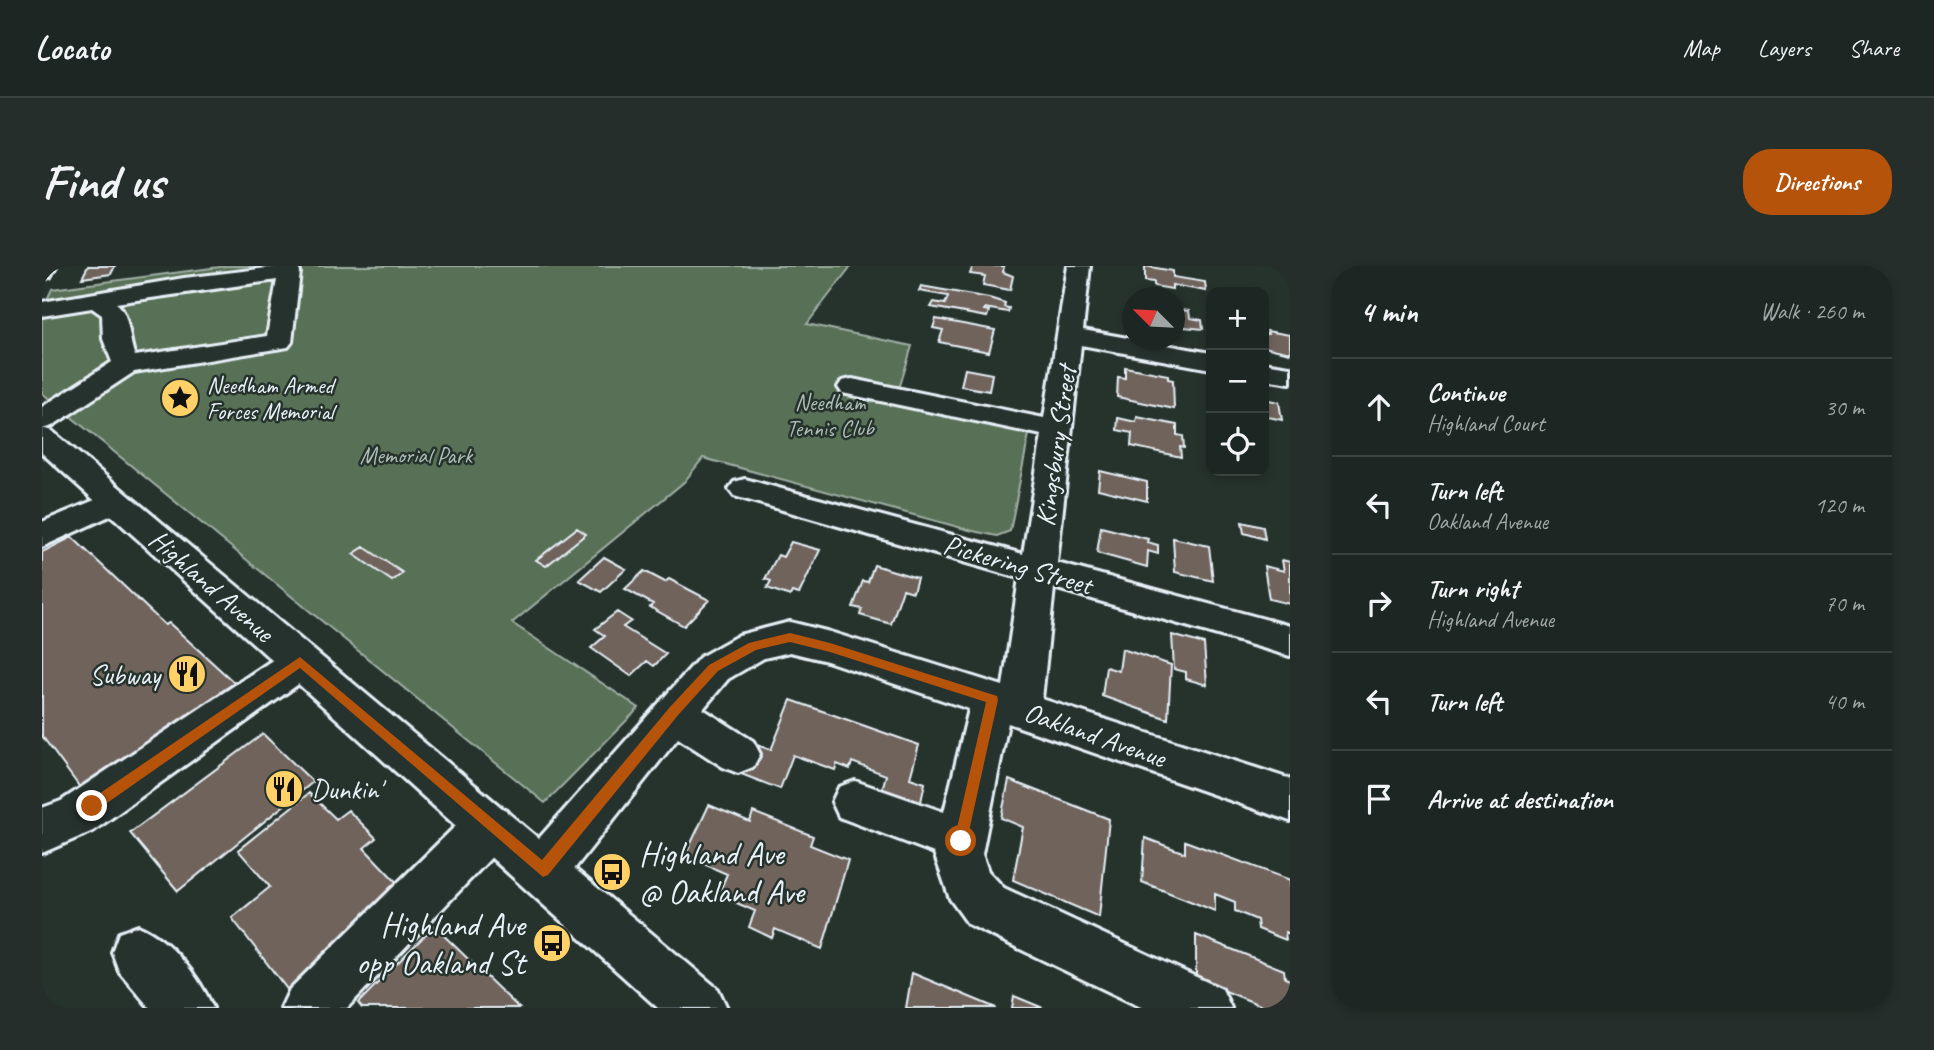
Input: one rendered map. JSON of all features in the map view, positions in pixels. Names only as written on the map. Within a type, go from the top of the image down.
[{"type":"street","points":[[42,272],[45,266]]},
{"type":"street","name":"Kingsbury Street","points":[[1079,266],[1039,569],[1006,704],[958,853],[962,875],[972,892],[986,906],[1203,1008]]},
{"type":"street","points":[[42,309],[184,285],[289,272],[279,342],[127,366],[42,420]]},
{"type":"street","points":[[97,300],[114,313],[116,339],[127,366]]},
{"type":"street","points":[[1070,335],[1206,360]]},
{"type":"street","points":[[1269,371],[1290,375]]},
{"type":"street","points":[[852,387],[1057,429]]},
{"type":"street","name":"Highland Avenue","points":[[42,438],[699,1008]]},
{"type":"street","name":"Pickering Street","points":[[745,488],[1290,641]]},
{"type":"street","points":[[42,512],[105,494]]},
{"type":"street","points":[[42,536],[105,494]]},
{"type":"street","name":"Oakland Avenue","points":[[543,870],[713,668],[753,646],[790,637],[830,647],[1006,704],[1290,800]]},
{"type":"street","points":[[42,831],[77,816],[300,662]]},
{"type":"street","points":[[675,710],[704,734],[738,754]]},
{"type":"street","points":[[855,802],[961,841]]},
{"type":"street","points":[[309,1008],[489,826]]},
{"type":"street","points":[[138,952],[185,1008]]},
{"type":"green space","name":"Memorial Park","points":[[227,266],[851,266],[807,324],[912,346],[899,389],[1032,419],[1010,531],[997,536],[973,531],[703,458],[684,482],[512,623],[639,708],[545,803],[42,393],[42,310],[52,289]]},
{"type":"building","points":[[88,266],[115,266],[111,274],[82,278]]},
{"type":"building","points":[[973,266],[1004,266],[1003,272],[1013,276],[1010,290],[983,285],[985,276],[970,274]]},
{"type":"building","points":[[1145,266],[1173,271],[1173,277],[1205,282],[1206,291],[1172,285],[1160,287],[1154,286],[1154,282],[1145,281]]},
{"type":"building","points":[[921,286],[989,298],[1005,303],[1004,307],[1009,308],[1008,312],[985,308],[984,310],[989,311],[987,317],[931,307],[934,302],[945,304],[948,296],[919,291]]},
{"type":"building","points":[[1185,310],[1189,311],[1190,318],[1202,320],[1203,329],[1185,327]]},
{"type":"building","points":[[936,319],[995,330],[989,352],[939,342],[943,330],[933,328]]},
{"type":"building","points":[[1269,331],[1290,335],[1290,353],[1269,348]]},
{"type":"building","points":[[1125,367],[1168,375],[1168,379],[1173,380],[1174,409],[1117,397],[1118,377],[1125,378]]},
{"type":"building","points":[[965,369],[992,374],[989,391],[961,386]]},
{"type":"building","points":[[1269,400],[1279,402],[1282,420],[1269,417]]},
{"type":"building","points":[[1137,417],[1177,425],[1177,435],[1183,436],[1184,448],[1180,447],[1181,457],[1131,446],[1132,433],[1117,430],[1118,418],[1136,422]]},
{"type":"building","points":[[1100,471],[1147,482],[1147,501],[1098,489]]},
{"type":"building","points":[[1242,522],[1263,527],[1265,539],[1244,533]]},
{"type":"building","points":[[1101,527],[1148,539],[1147,542],[1158,545],[1158,554],[1148,551],[1147,567],[1097,553]]},
{"type":"building","points":[[577,528],[586,534],[546,566],[536,560]]},
{"type":"building","points":[[72,537],[165,625],[169,623],[239,687],[84,793],[42,736],[42,552]]},
{"type":"building","points":[[1173,538],[1209,546],[1213,581],[1175,572]]},
{"type":"building","points":[[791,542],[820,550],[799,594],[792,592],[790,596],[767,588],[771,581],[765,579],[778,555],[783,557]]},
{"type":"building","points":[[364,547],[403,573],[392,581],[353,554]]},
{"type":"building","points":[[604,557],[626,569],[601,592],[579,580]]},
{"type":"building","points":[[1282,560],[1290,562],[1290,604],[1269,599],[1264,566],[1284,571]]},
{"type":"building","points":[[874,565],[917,578],[913,592],[903,589],[891,624],[860,615],[862,609],[853,607],[863,581],[868,582]]},
{"type":"building","points":[[644,571],[665,582],[669,579],[709,600],[684,626],[650,607],[653,604],[625,589]]},
{"type":"building","points":[[617,612],[631,621],[623,627],[666,654],[654,666],[647,661],[631,676],[591,648],[605,636],[595,629]]},
{"type":"building","points":[[1172,635],[1204,644],[1207,685],[1186,679],[1186,672],[1174,669]]},
{"type":"building","points":[[1122,649],[1171,665],[1168,719],[1102,696],[1106,667],[1119,671]]},
{"type":"building","points":[[791,700],[919,745],[910,778],[925,783],[919,811],[880,797],[886,775],[852,762],[850,769],[837,764],[835,770],[793,755],[780,789],[741,774],[754,744],[771,750]]},
{"type":"building","points":[[263,734],[313,782],[178,891],[130,833]]},
{"type":"building","points":[[1009,780],[1109,819],[1099,917],[1013,880],[1023,827],[1001,818]]},
{"type":"building","points":[[309,793],[336,819],[348,810],[376,838],[364,848],[404,890],[290,993],[232,918],[270,887],[238,850]]},
{"type":"building","points":[[709,805],[750,822],[753,812],[813,836],[810,845],[848,860],[822,949],[775,929],[772,938],[749,927],[755,911],[718,895],[727,874],[685,856]]},
{"type":"building","points":[[1145,838],[1185,853],[1185,841],[1290,880],[1290,934],[1285,932],[1286,940],[1258,929],[1257,920],[1235,911],[1235,902],[1215,894],[1215,911],[1142,882]]},
{"type":"building","points":[[434,926],[519,1008],[362,1008],[358,1003]]},
{"type":"building","points":[[1196,935],[1284,970],[1285,978],[1290,980],[1290,1008],[1267,1008],[1196,979]]},
{"type":"building","points":[[912,973],[996,1008],[906,1008]]},
{"type":"building","points":[[1014,996],[1043,1008],[1012,1008]]},
{"type":"place","name":"Needham Armed Forces Memorial","points":[[180,398]]},
{"type":"place","name":"Subway","points":[[187,674]]},
{"type":"place","name":"Dunkin'","points":[[284,789]]},
{"type":"place","name":"Highland Ave @ Oakland Ave","points":[[612,872]]},
{"type":"place","name":"Highland Ave opp Oakland St","points":[[552,943]]},
{"type":"route","points":[[92,806],[300,662],[543,870],[713,668],[753,646],[790,637],[830,647],[992,700],[961,841]]},
{"type":"park label","name":"Needham Tennis Club","points":[[830,415]]}]
